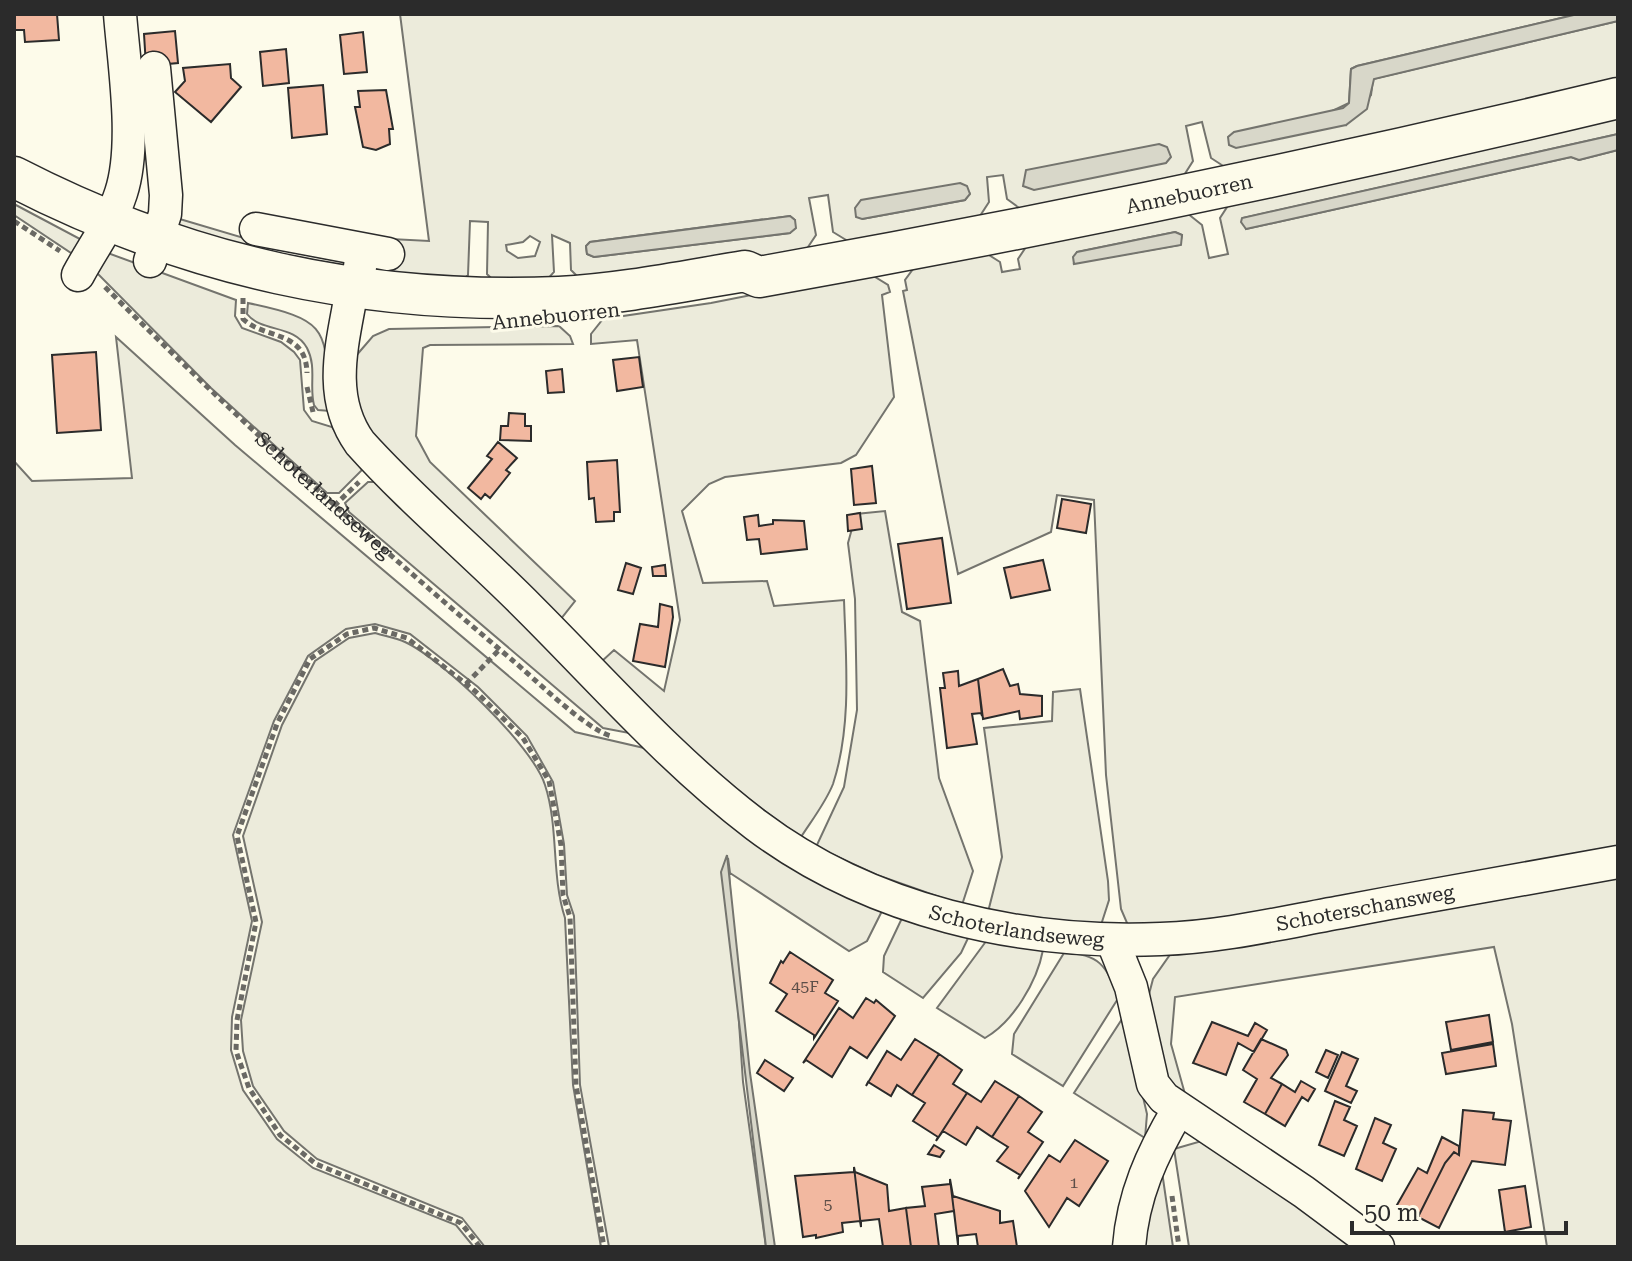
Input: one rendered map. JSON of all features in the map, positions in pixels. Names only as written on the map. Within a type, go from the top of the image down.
[{"type":"main road","name":"Annebuorren","points":[[350,301],[429,296],[561,297],[745,271],[759,277],[1091,214],[1618,98]]},
{"type":"main road","points":[[14,177],[93,251]]},
{"type":"main road","points":[[14,195],[93,251],[153,250],[286,256],[350,301]]},
{"type":"main road","points":[[153,250],[244,293],[350,301]]},
{"type":"street","points":[[93,251],[126,169],[127,115],[120,14]]},
{"type":"street","points":[[153,250],[166,195],[154,68]]},
{"type":"street","points":[[256,229],[286,256]]},
{"type":"street","name":"Schoterlandseweg","points":[[286,256],[375,252],[350,301],[338,386],[344,415],[353,434],[379,464],[508,587],[647,730],[759,827],[858,883],[973,923],[1054,937],[1112,940],[1131,987],[1153,1084],[1178,1110],[1304,1192],[1378,1247]]},
{"type":"street","name":"Schoterschansweg","points":[[1112,940],[1186,938],[1255,928],[1618,862]]},
{"type":"street","points":[[1129,1247],[1134,1209],[1144,1173],[1178,1110]]},
{"type":"path","name":"Schoterlandseweg","points":[[14,221],[93,251],[224,406],[334,506],[601,733],[635,739],[647,730]]},
{"type":"path","points":[[243,299],[241,311],[245,321],[289,339],[299,347],[307,367],[309,407],[318,417]]},
{"type":"path","points":[[334,506],[369,473]]},
{"type":"path","points":[[480,1247],[461,1223],[316,1164],[280,1135],[249,1088],[236,1051],[237,1020],[256,922],[237,836],[277,724],[310,659],[347,634],[374,628],[407,638],[466,684],[523,738],[549,781],[561,845],[563,895],[570,917],[576,1085],[604,1247]]},
{"type":"path","points":[[466,684],[500,649]]},
{"type":"shaded area","points":[[400,14],[1578,14],[1357,66],[1351,69],[1349,103],[1330,112],[1346,125],[1371,95],[1373,79],[1618,21],[1618,84],[1231,171],[1211,158],[1202,122],[1186,126],[1193,161],[1179,183],[1026,213],[1007,199],[1003,175],[987,177],[989,202],[976,222],[856,246],[833,232],[828,195],[809,198],[816,235],[802,256],[589,288],[571,270],[570,243],[552,235],[554,272],[537,291],[505,292],[487,274],[488,222],[470,221],[468,275],[452,290],[379,285],[371,262],[391,239],[429,241]],"holes":[[[969,194],[965,200],[862,219]],[[790,216],[795,220],[790,233],[594,257],[587,254],[586,246],[590,242]],[[530,236],[540,242],[535,256],[518,258],[507,251],[506,245],[523,242]]]},
{"type":"shaded area","points":[[1578,14],[1618,14],[1618,21],[1374,79],[1367,109],[1346,125],[1236,148],[1229,145],[1228,137],[1234,132],[1343,108],[1349,103],[1351,69],[1357,66]]},
{"type":"shaded area","points":[[1618,111],[1618,134],[1243,218],[1246,229],[1571,157],[1579,160],[1618,150],[1618,850],[1302,912],[1130,930],[1121,909],[1106,775],[1094,500],[1057,495],[1051,532],[958,574],[903,291],[907,290],[905,280],[919,261],[981,250],[1000,262],[1002,272],[1020,269],[1018,259],[1032,238],[1182,209],[1202,225],[1209,258],[1228,254],[1220,218],[1233,198]],"holes":[[[1175,232],[1182,235],[1180,245],[1074,263],[1077,252]]]},
{"type":"shaded area","points":[[1618,134],[1618,150],[1579,160],[1571,157],[1246,229],[1241,222],[1242,218]]},
{"type":"shaded area","points":[[1159,144],[1167,147],[1171,157],[1166,163],[1034,190],[1023,186],[1026,170]]},
{"type":"shaded area","points":[[960,183],[967,186],[970,194],[965,200],[862,219],[856,217],[855,208],[861,200]]},
{"type":"shaded area","points":[[14,204],[80,239],[82,243],[77,257],[14,215]]},
{"type":"shaded area","points":[[790,216],[795,220],[796,228],[790,233],[594,257],[587,254],[586,246],[590,242]]},
{"type":"shaded area","points":[[173,217],[244,238],[250,248],[169,228]]},
{"type":"shaded area","points":[[1175,232],[1182,235],[1181,245],[1074,264],[1073,257],[1077,252]]},
{"type":"shaded area","points":[[105,252],[236,300],[235,316],[242,328],[281,342],[300,360],[304,410],[312,421],[332,427],[362,470],[339,493],[327,493],[211,388],[92,268]]},
{"type":"shaded area","points":[[867,272],[888,285],[890,292],[882,295],[894,397],[856,455],[841,463],[725,477],[709,484],[682,511],[703,583],[767,581],[774,606],[844,600],[846,693],[839,762],[830,791],[801,837],[722,777],[601,662],[614,650],[664,691],[680,620],[637,340],[591,344],[591,334],[603,319],[711,303]]},
{"type":"shaded area","points":[[248,303],[296,316],[319,333],[327,362],[330,411],[318,410],[314,405],[312,362],[301,340],[253,320],[247,314]]},
{"type":"shaded area","points":[[559,326],[570,336],[573,344],[430,345],[423,348],[416,436],[430,462],[575,601],[560,620],[367,434],[354,404],[355,357],[373,336],[389,329]]},
{"type":"shaded area","points":[[116,337],[235,445],[575,732],[644,748],[883,909],[867,941],[849,951],[730,873],[728,858],[743,1082],[766,1247],[609,1247],[580,1085],[574,916],[567,895],[564,844],[553,782],[527,736],[478,687],[410,634],[375,624],[346,629],[308,656],[274,721],[233,835],[252,921],[232,1017],[231,1050],[243,1090],[277,1139],[313,1168],[456,1225],[474,1247],[14,1247],[14,461],[32,481],[132,478]]},
{"type":"shaded area","points":[[368,482],[375,482],[522,621],[629,733],[603,728],[349,512],[345,503]]},
{"type":"shaded area","points":[[885,511],[902,612],[920,621],[939,778],[973,871],[962,905],[877,875],[816,847],[844,787],[857,710],[855,599],[848,543],[856,514]]},
{"type":"shaded area","points":[[375,633],[421,651],[462,684],[505,727],[537,768],[545,785],[565,918],[573,1085],[601,1247],[485,1247],[462,1218],[317,1159],[284,1131],[253,1086],[243,1051],[241,1020],[262,922],[243,836],[282,725],[315,661],[349,638]]},
{"type":"shaded area","points":[[1080,689],[1108,881],[1109,900],[1101,925],[988,912],[1002,857],[984,728],[1052,721],[1053,692]]},
{"type":"shaded area","points":[[727,855],[750,1073],[775,1247],[766,1247],[721,872]]},
{"type":"shaded area","points":[[1618,877],[1618,1247],[1547,1247],[1512,1024],[1494,947],[1175,997],[1171,1044],[1185,1094],[1168,1082],[1148,998],[1153,979],[1174,949]]},
{"type":"shaded area","points":[[903,916],[969,936],[961,953],[923,998],[883,972],[884,956]]},
{"type":"shaded area","points":[[987,940],[1043,950],[1022,1000],[1005,1022],[985,1038],[937,1008]]},
{"type":"shaded area","points":[[1064,953],[1086,956],[1100,963],[1119,997],[1063,1086],[1012,1054],[1014,1034]]},
{"type":"shaded area","points":[[1124,1016],[1147,1114],[1145,1138],[1074,1093]]},
{"type":"shaded area","points":[[1205,1140],[1360,1247],[1189,1247],[1174,1149]]},
{"type":"shaded area","points":[[1160,1158],[1173,1247],[1140,1247]]},
{"type":"building","points":[[14,14],[57,14],[59,40],[25,42],[24,30],[14,30]]},
{"type":"building","points":[[175,31],[178,63],[146,66],[144,34]]},
{"type":"building","points":[[363,32],[367,72],[344,74],[340,35]]},
{"type":"building","points":[[286,49],[289,83],[263,86],[260,52]]},
{"type":"building","points":[[230,64],[231,78],[241,87],[211,122],[175,92],[185,81],[183,68]]},
{"type":"building","points":[[323,85],[327,134],[292,138],[288,88]]},
{"type":"building","points":[[386,90],[393,129],[389,129],[390,144],[376,150],[363,147],[355,107],[360,107],[358,91]]},
{"type":"building","points":[[96,352],[101,430],[57,433],[52,355]]},
{"type":"building","points":[[639,357],[643,387],[617,391],[613,360]]},
{"type":"building","points":[[562,369],[564,392],[548,393],[546,371]]},
{"type":"building","points":[[509,413],[525,414],[525,426],[531,426],[531,441],[500,440],[501,426],[508,426]]},
{"type":"building","points":[[498,442],[517,458],[506,470],[510,473],[490,498],[485,494],[481,499],[468,488],[492,459],[487,456]]},
{"type":"building","points":[[617,460],[620,512],[614,512],[614,521],[596,522],[594,498],[589,499],[587,462]]},
{"type":"building","points":[[872,466],[876,503],[854,505],[851,469]]},
{"type":"building","points":[[1062,499],[1091,504],[1086,533],[1057,528]]},
{"type":"building","points":[[860,513],[862,529],[848,531],[847,515]]},
{"type":"building","points":[[758,515],[759,526],[773,524],[773,520],[804,521],[807,549],[761,554],[759,539],[747,540],[744,517]]},
{"type":"building","points":[[942,538],[951,603],[907,609],[898,544]]},
{"type":"building","points":[[1043,560],[1050,590],[1011,598],[1004,568]]},
{"type":"building","points":[[626,563],[641,568],[633,594],[618,590]]},
{"type":"building","points":[[665,565],[666,576],[653,576],[652,567]]},
{"type":"building","points":[[660,604],[672,607],[673,617],[665,667],[633,661],[640,624],[658,627]]},
{"type":"building","points":[[1003,669],[1010,686],[1018,684],[1020,694],[1042,696],[1042,716],[1020,719],[1019,711],[983,719],[978,679]]},
{"type":"building","points":[[958,671],[959,686],[978,679],[982,716],[981,713],[972,714],[977,744],[947,748],[940,688],[945,688],[943,673]]},
{"type":"building","points":[[790,952],[833,980],[825,993],[838,1001],[814,1038],[814,1035],[776,1011],[787,994],[770,983],[781,961],[783,963]]},
{"type":"building","points":[[866,998],[874,1003],[876,1000],[895,1016],[867,1058],[850,1047],[832,1077],[806,1060],[803,1063],[839,1008],[853,1018]]},
{"type":"building","points":[[1489,1015],[1493,1042],[1451,1050],[1446,1022]]},
{"type":"building","points":[[1212,1022],[1248,1036],[1255,1023],[1267,1030],[1254,1052],[1238,1043],[1226,1075],[1193,1063]]},
{"type":"building","points":[[915,1039],[939,1054],[912,1095],[897,1085],[891,1096],[868,1082],[887,1051],[901,1060]]},
{"type":"building","points":[[1261,1039],[1286,1050],[1288,1055],[1271,1078],[1282,1084],[1265,1114],[1244,1102],[1257,1079],[1243,1070]]},
{"type":"building","points":[[1493,1044],[1496,1066],[1446,1074],[1442,1053]]},
{"type":"building","points":[[1326,1050],[1338,1055],[1328,1078],[1316,1072]]},
{"type":"building","points":[[1342,1052],[1358,1059],[1346,1086],[1357,1091],[1351,1103],[1325,1091]]},
{"type":"building","points":[[939,1054],[962,1070],[953,1084],[967,1093],[936,1141],[938,1137],[913,1121],[925,1103],[912,1095]]},
{"type":"building","points":[[765,1060],[793,1078],[784,1091],[757,1073]]},
{"type":"building","points":[[995,1081],[1019,1096],[992,1137],[977,1127],[966,1145],[943,1131],[936,1141],[967,1093],[981,1102]]},
{"type":"building","points":[[1301,1081],[1315,1089],[1308,1101],[1302,1097],[1285,1126],[1265,1114],[1282,1084],[1295,1092]]},
{"type":"building","points":[[1019,1096],[1042,1112],[1028,1132],[1043,1142],[1018,1179],[1020,1175],[997,1161],[1008,1147],[992,1137]]},
{"type":"building","points":[[1335,1101],[1350,1107],[1344,1120],[1357,1126],[1344,1156],[1319,1145]]},
{"type":"building","points":[[1463,1110],[1494,1113],[1493,1119],[1511,1121],[1505,1165],[1472,1161],[1439,1228],[1418,1217],[1445,1163],[1454,1152],[1459,1155]]},
{"type":"building","points":[[1375,1118],[1391,1125],[1383,1143],[1396,1149],[1382,1181],[1356,1169]]},
{"type":"building","points":[[1442,1137],[1459,1146],[1459,1155],[1454,1152],[1445,1163],[1418,1217],[1397,1205],[1418,1168],[1427,1173]]},
{"type":"building","points":[[1075,1140],[1108,1161],[1079,1206],[1067,1198],[1049,1227],[1025,1191],[1049,1155],[1060,1162]]},
{"type":"building","points":[[934,1145],[944,1151],[940,1157],[928,1154]]},
{"type":"building","points":[[854,1167],[855,1172],[887,1185],[889,1211],[906,1208],[911,1247],[883,1247],[879,1219],[861,1221],[861,1227]]},
{"type":"building","points":[[854,1167],[861,1227],[860,1221],[842,1223],[843,1232],[816,1238],[816,1235],[803,1237],[795,1176],[854,1172]]},
{"type":"building","points":[[950,1179],[954,1211],[935,1214],[939,1247],[911,1247],[906,1208],[925,1206],[922,1187],[950,1184]]},
{"type":"building","points":[[950,1179],[953,1196],[1000,1211],[1000,1223],[1013,1221],[1017,1247],[978,1247],[976,1234],[958,1236],[958,1245]]},
{"type":"building","points":[[1525,1186],[1531,1227],[1505,1232],[1499,1190]]}]
